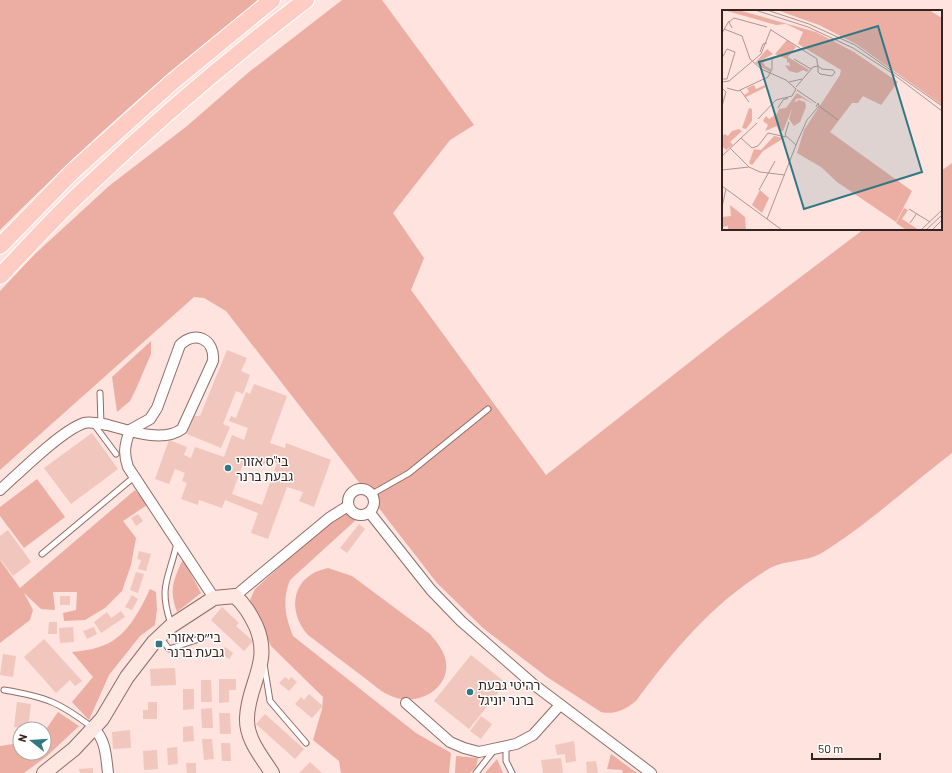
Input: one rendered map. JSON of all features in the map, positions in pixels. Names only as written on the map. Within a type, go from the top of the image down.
[{"type":"main road","points":[[0,246],[72,172],[137,113],[272,0]]},
{"type":"main road","points":[[0,276],[86,187],[151,128],[224,66],[306,0]]},
{"type":"street","points":[[0,490],[67,432],[85,423],[97,423],[130,430],[164,436],[172,435],[182,428],[213,361],[214,354],[204,339],[195,337],[186,339],[180,345],[157,408],[150,419],[130,430],[124,447],[124,457],[134,477],[214,598]]},
{"type":"street","points":[[363,489],[372,494],[374,505],[370,512],[362,516],[357,515],[350,510],[348,506],[349,497],[354,491],[363,489]]},
{"type":"street","points":[[44,773],[74,749],[102,719],[140,658],[171,626],[214,598],[235,596],[329,518],[348,506]]},
{"type":"street","points":[[370,512],[431,590],[461,621],[560,705],[651,773]]},
{"type":"street","points":[[235,596],[250,614],[260,637],[262,657],[247,718],[252,740],[272,773]]},
{"type":"street","points":[[406,703],[450,742],[479,752],[516,744],[533,735],[560,705]]},
{"type":"street","points":[[93,728],[100,733],[104,742],[108,773]]},
{"type":"lane","points":[[100,393],[97,423],[116,454]]},
{"type":"lane","points":[[372,494],[409,473],[488,409]]},
{"type":"lane","points":[[42,554],[134,477]]},
{"type":"lane","points":[[171,626],[165,607],[164,591],[165,580],[177,542]]},
{"type":"lane","points":[[160,637],[169,649],[202,638]]},
{"type":"lane","points":[[262,657],[267,671],[270,701],[306,743]]},
{"type":"lane","points":[[4,690],[48,699],[74,713],[93,728]]},
{"type":"lane","points":[[506,746],[506,761],[512,773]]},
{"type":"lane","points":[[476,773],[495,748]]},
{"type":"shaded area","points":[[0,0],[261,0],[193,53],[126,110],[62,169],[0,230]]},
{"type":"shaded area","points":[[342,0],[382,0],[474,125],[450,140],[393,213],[424,258],[411,290],[546,475],[728,332],[863,230],[942,230],[942,170],[952,163],[952,453],[871,518],[820,554],[802,560],[776,565],[731,595],[680,645],[636,701],[619,711],[611,713],[601,712],[547,677],[483,628],[437,583],[226,311],[204,298],[194,297],[0,470],[0,291],[35,254],[109,186],[187,126],[249,72]]},
{"type":"shaded area","points":[[151,341],[151,354],[136,389],[130,401],[117,412],[112,377]]},
{"type":"shaded area","points":[[37,479],[65,517],[24,548],[0,516],[0,507]]},
{"type":"shaded area","points":[[135,490],[147,505],[123,521],[136,538],[131,565],[122,591],[105,608],[85,620],[64,621],[63,613],[76,610],[77,592],[53,592],[55,610],[41,609],[24,593],[33,610],[30,620],[0,643],[0,560],[20,588]]},
{"type":"shaded area","points":[[347,512],[350,516],[357,519],[290,580],[285,601],[286,615],[293,636],[416,733],[451,753],[449,773],[341,773],[339,761],[313,740],[322,709],[323,697],[271,646],[250,600],[255,589],[329,522]]},
{"type":"shaded area","points":[[183,559],[201,593],[177,612],[173,597],[173,585]]},
{"type":"shaded area","points":[[328,568],[352,576],[430,634],[438,644],[446,660],[446,671],[440,685],[427,695],[420,698],[405,699],[389,695],[378,689],[308,635],[301,625],[297,615],[295,605],[296,595],[300,586],[307,578],[316,572]]},
{"type":"shaded area","points":[[150,589],[156,592],[157,609],[155,625],[140,636],[109,675],[89,720],[72,702],[93,677],[72,652],[96,648],[117,638],[130,624]]},
{"type":"shaded area","points":[[58,712],[79,726],[52,751],[52,721]]},
{"type":"shaded area","points":[[12,744],[12,761],[40,761],[24,773],[0,773],[0,746]]},
{"type":"shaded area","points":[[611,754],[637,773],[623,773],[622,770],[607,769]]},
{"type":"shaded area","points":[[456,756],[478,758],[476,767],[470,773],[455,773]]},
{"type":"shaded area","points":[[497,759],[503,773],[485,773]]},
{"type":"building","points":[[227,350],[247,358],[241,371],[250,375],[243,394],[236,391],[223,424],[230,427],[221,448],[187,434],[194,416],[200,416]]},
{"type":"building","points":[[254,384],[287,396],[270,443],[285,448],[286,443],[331,460],[314,507],[299,501],[303,492],[287,487],[268,539],[251,533],[258,513],[225,500],[222,508],[199,500],[198,505],[181,499],[187,483],[182,481],[185,473],[175,469],[169,484],[155,479],[169,440],[187,447],[184,455],[191,458],[195,447],[224,457],[232,435],[244,440],[248,428],[229,421],[231,416],[236,418],[246,392],[250,394]],"holes":[[[245,458],[264,465],[266,460],[277,463],[262,505],[232,494]]]},
{"type":"building","points":[[92,433],[118,469],[71,504],[44,468]]},
{"type":"building","points":[[138,514],[143,521],[136,526],[131,518]]},
{"type":"building","points":[[359,524],[365,529],[347,553],[340,548]]},
{"type":"building","points":[[8,530],[31,562],[13,576],[0,559],[0,536]]},
{"type":"building","points":[[139,551],[151,554],[146,571],[138,569],[141,560],[137,559]]},
{"type":"building","points":[[136,572],[144,574],[138,593],[130,590]]},
{"type":"building","points":[[132,595],[138,599],[132,610],[125,607]]},
{"type":"building","points":[[60,596],[70,596],[70,605],[60,605]]},
{"type":"building","points":[[222,607],[239,623],[236,626],[253,641],[244,651],[211,620]]},
{"type":"building","points":[[121,611],[125,617],[101,633],[94,622],[107,612],[111,618]]},
{"type":"building","points":[[49,622],[57,622],[57,634],[48,634]]},
{"type":"building","points":[[73,627],[74,642],[60,643],[59,628]]},
{"type":"building","points":[[94,627],[97,634],[87,639],[83,631]]},
{"type":"building","points":[[44,639],[82,681],[75,686],[70,680],[56,693],[24,657]]},
{"type":"building","points":[[225,647],[233,653],[229,659],[220,653]]},
{"type":"building","points":[[3,654],[16,656],[13,677],[0,675]]},
{"type":"building","name":"רהיטי גבעת ברנר יוניגל","points":[[471,655],[506,683],[469,729],[434,701]]},
{"type":"building","points":[[175,668],[176,685],[151,686],[150,669]]},
{"type":"building","points":[[285,677],[289,680],[291,677],[297,682],[289,691],[279,683]]},
{"type":"building","points":[[219,679],[236,679],[236,690],[229,690],[229,702],[219,703]]},
{"type":"building","points":[[201,680],[211,680],[212,702],[201,702]]},
{"type":"building","points":[[183,689],[194,689],[194,709],[183,710]]},
{"type":"building","points":[[309,694],[323,706],[312,718],[295,704],[301,697],[304,700]]},
{"type":"building","points":[[17,702],[31,704],[29,721],[15,721]]},
{"type":"building","points":[[148,702],[157,702],[157,719],[143,719],[143,710],[148,710]]},
{"type":"building","points":[[212,708],[213,728],[202,728],[201,709]]},
{"type":"building","points":[[219,713],[230,713],[231,734],[220,734]]},
{"type":"building","points":[[265,714],[304,749],[295,759],[256,724]]},
{"type":"building","points":[[481,716],[492,724],[481,739],[470,731]]},
{"type":"building","points":[[193,726],[194,741],[183,742],[183,727]]},
{"type":"building","points":[[130,730],[131,748],[113,749],[112,732]]},
{"type":"building","points":[[202,739],[212,739],[214,759],[204,760]]},
{"type":"building","points":[[574,741],[576,761],[566,763],[565,754],[557,755],[555,745]]},
{"type":"building","points":[[221,743],[230,743],[231,761],[222,761]]},
{"type":"building","points":[[177,747],[178,764],[168,765],[167,748]]},
{"type":"building","points":[[157,750],[158,769],[144,770],[143,751]]},
{"type":"building","points":[[561,758],[563,773],[543,773],[541,760]]},
{"type":"building","points":[[596,761],[598,773],[587,773],[586,762]]},
{"type":"building","points":[[310,762],[322,773],[299,773]]},
{"type":"building","points":[[186,763],[196,763],[196,773],[187,773]]},
{"type":"building","points":[[93,768],[93,773],[80,773],[79,769]]},
{"type":"place","name":"בי\"ס אזורי גבעת ברנר","points":[[228,468]]},
{"type":"place","name":"בי״ס אזורי גבעת ברנר","points":[[159,644]]},
{"type":"place","name":"רהיטי גבעת ברנר יוניגל","points":[[470,692]]}]
